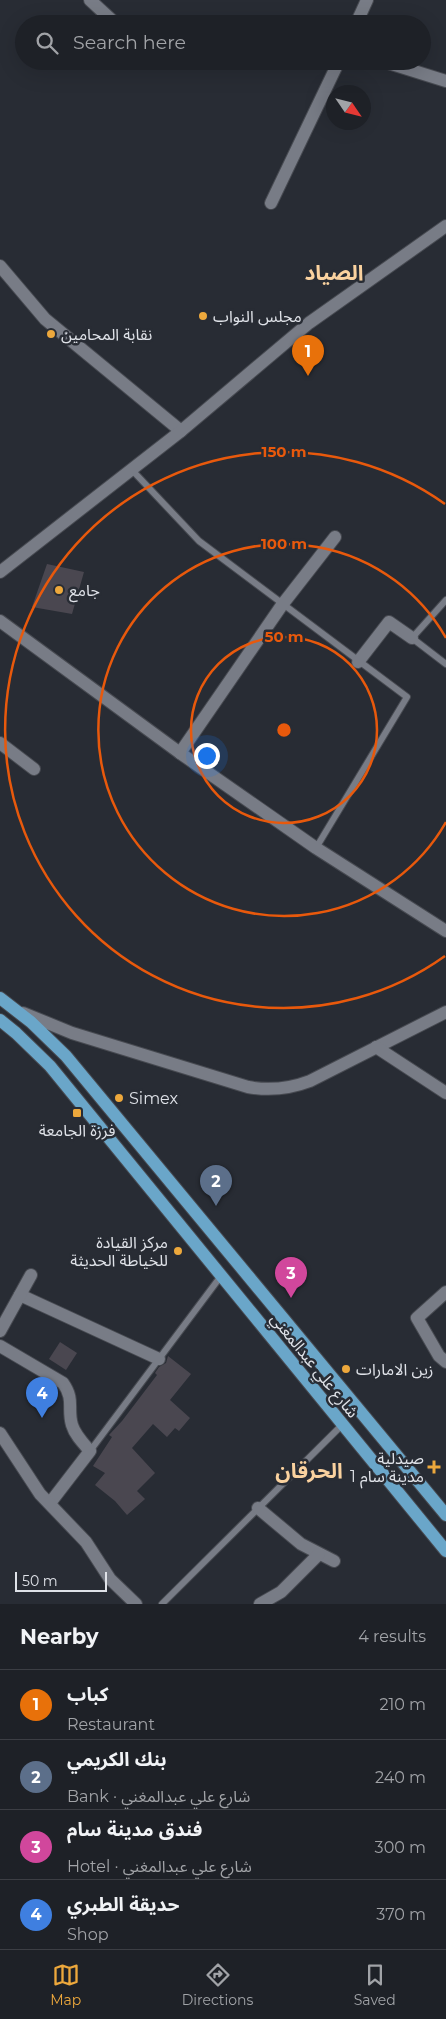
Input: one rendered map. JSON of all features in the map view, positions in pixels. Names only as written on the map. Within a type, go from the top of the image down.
[{"type":"main road","name":"شارع علي عبدالمغني","points":[[0,998],[18,1011],[66,1056],[446,1515]]},
{"type":"main road","name":"شارع علي عبدالمغني","points":[[0,1020],[50,1066],[446,1551]]},
{"type":"main road","points":[[50,1066],[66,1056]]},
{"type":"street","points":[[90,0],[106,15]]},
{"type":"street","points":[[360,15],[367,0]]},
{"type":"street","points":[[271,203],[335,70]]},
{"type":"street","points":[[411,70],[446,81]]},
{"type":"street","points":[[0,572],[181,431],[309,323],[446,226]]},
{"type":"street","points":[[0,266],[45,319],[181,431]]},
{"type":"street","points":[[180,753],[282,605],[334,537]]},
{"type":"street","points":[[0,621],[180,753],[316,848],[446,932]]},
{"type":"street","points":[[358,662],[389,622],[412,638]]},
{"type":"street","points":[[0,743],[34,769]]},
{"type":"street","points":[[18,1011],[72,1033],[259,1088],[280,1089],[300,1084],[446,1012]]},
{"type":"street","points":[[376,1047],[446,1093]]},
{"type":"street","points":[[0,1331],[31,1275]]},
{"type":"street","points":[[446,1292],[417,1318],[440,1356],[446,1362]]},
{"type":"street","points":[[20,1295],[159,1359]]},
{"type":"street","points":[[0,1346],[63,1383],[69,1392],[72,1425],[90,1452],[50,1503]]},
{"type":"street","points":[[0,1433],[40,1494],[86,1542],[110,1579],[136,1604]]},
{"type":"street","points":[[258,1508],[301,1544],[334,1562]]},
{"type":"street","points":[[260,1604],[281,1592],[319,1554]]},
{"type":"lane","points":[[132,470],[199,541],[407,698],[316,848]]},
{"type":"lane","points":[[446,600],[412,638],[446,664]]},
{"type":"lane","points":[[90,1452],[221,1276]]},
{"type":"lane","points":[[162,1604],[342,1424]]},
{"type":"building","name":"جامع","points":[[47,564],[84,572],[72,614],[32,607]]},
{"type":"building","points":[[60,1342],[77,1353],[66,1370],[49,1359]]},
{"type":"building","points":[[168,1356],[191,1374],[170,1400],[190,1418],[179,1431],[175,1428],[167,1437],[153,1424],[132,1448],[155,1473],[137,1491],[145,1499],[127,1515],[115,1501],[95,1485],[105,1473],[93,1466],[112,1437],[109,1435],[157,1375],[155,1373],[159,1367],[166,1363]]},
{"type":"place","name":"مجلس النواب","points":[[203,316]]},
{"type":"place","name":"نقابة المحامين","points":[[51,334]]},
{"type":"place","name":"كباب","points":[[308,376]]},
{"type":"place","name":"جامع","points":[[59,590]]},
{"type":"place","name":"Simex","points":[[119,1098]]},
{"type":"place","name":"فرزة الجامعة","points":[[77,1113]]},
{"type":"place","name":"بنك الكريمي","points":[[216,1206]]},
{"type":"place","name":"مركز القيادة للخياطة الحديثة","points":[[178,1251]]},
{"type":"place","name":"فندق مدينة سام","points":[[291,1298]]},
{"type":"place","name":"زين الامارات","points":[[346,1369]]},
{"type":"place","name":"حديقة الطبري","points":[[42,1418]]},
{"type":"place","name":"صيدلية مدينة سام 1","points":[[434,1467]]},
{"type":"district","name":"الصياد","points":[[334,273]]},
{"type":"district","name":"الحرقان","points":[[309,1471]]}]
